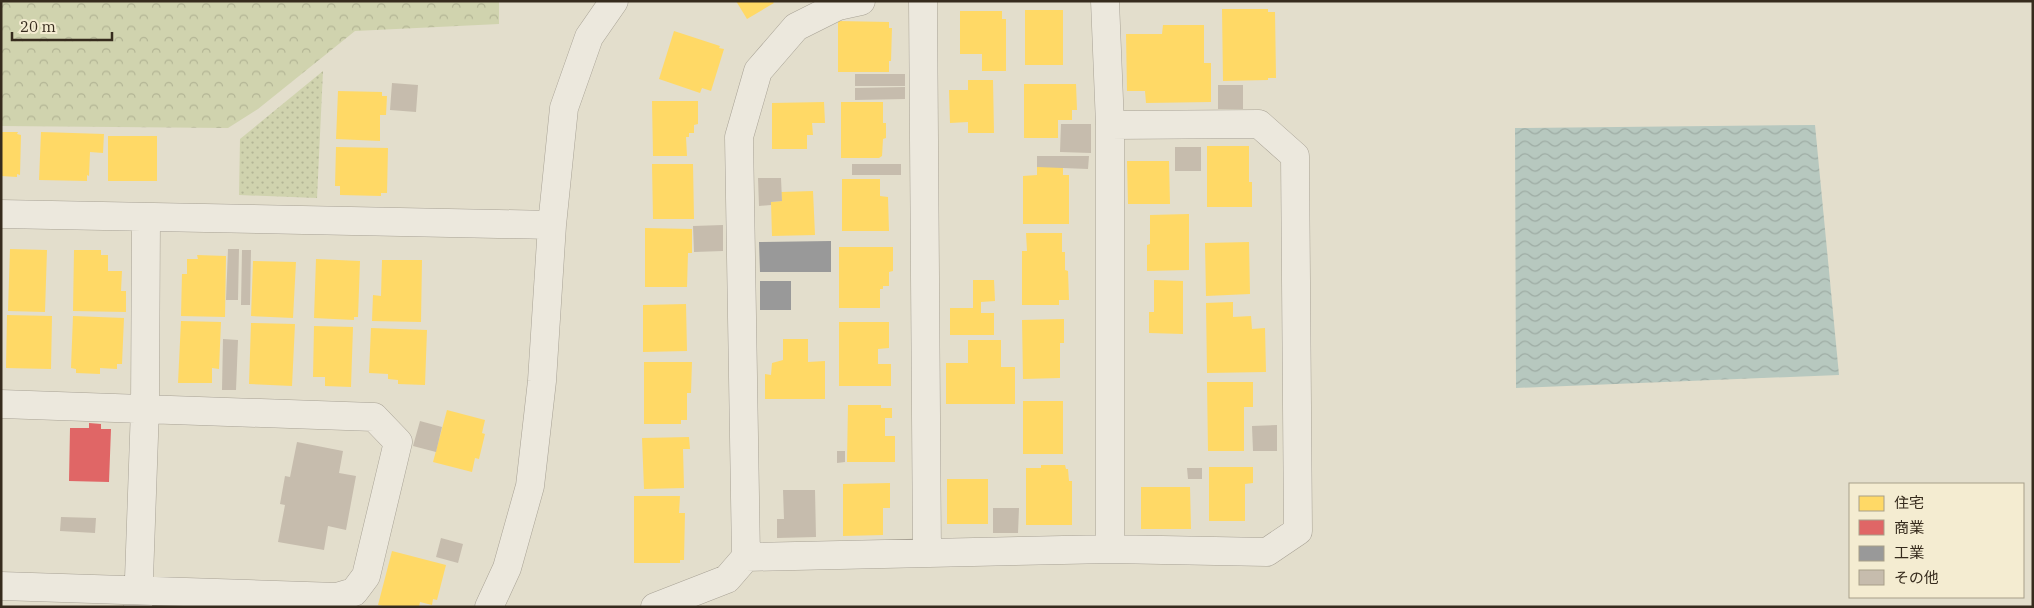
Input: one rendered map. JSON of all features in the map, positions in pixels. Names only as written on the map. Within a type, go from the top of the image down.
[{"type":"street","points":[[489,607],[507,568],[530,486],[542,381],[552,226],[564,108],[590,37],[614,1]]},
{"type":"street","points":[[655,607],[727,578],[746,557],[739,137],[758,71],[796,27],[838,6],[861,1]]},
{"type":"street","points":[[924,1],[927,553]]},
{"type":"street","points":[[1106,1],[1110,125],[1110,549]]},
{"type":"street","points":[[746,557],[1110,549],[1267,552],[1298,531],[1295,156],[1259,124],[1110,125]]},
{"type":"street","points":[[1,214],[146,219],[552,226]]},
{"type":"street","points":[[139,598],[145,408],[146,219]]},
{"type":"street","points":[[1,404],[374,417],[398,442],[360,599],[337,597],[139,598],[1,586]]},
{"type":"green space","points":[[1,1],[499,1],[499,24],[355,31],[258,109],[228,128],[1,126]]},
{"type":"green space","points":[[323,71],[317,198],[239,195],[240,139]]},
{"type":"water","points":[[1815,125],[1839,375],[1516,388],[1515,128]]},
{"type":"building: 住宅","points":[[736,1],[772,1],[774,3],[747,19]]},
{"type":"building: 住宅","points":[[1222,9],[1268,9],[1268,12],[1275,12],[1276,78],[1268,78],[1268,80],[1223,81]]},
{"type":"building: 住宅","points":[[1025,10],[1063,10],[1063,65],[1025,65]]},
{"type":"building: 住宅","points":[[960,11],[1002,11],[1002,19],[1006,19],[1006,71],[982,71],[982,54],[960,54]]},
{"type":"building: 住宅","points":[[838,21],[889,22],[889,28],[892,28],[889,72],[838,72]]},
{"type":"building: 住宅","points":[[1163,25],[1204,25],[1204,63],[1211,63],[1211,102],[1146,103],[1145,91],[1127,91],[1126,34],[1162,34]]},
{"type":"building: 住宅","points":[[674,31],[724,49],[711,91],[702,88],[700,93],[659,79]]},
{"type":"building: 住宅","points":[[968,80],[993,80],[994,133],[968,133],[968,122],[950,123],[949,90],[968,90]]},
{"type":"building: 住宅","points":[[1024,84],[1076,84],[1077,110],[1072,110],[1072,120],[1058,120],[1058,138],[1024,138]]},
{"type":"building: 住宅","points":[[338,91],[382,92],[382,96],[387,96],[386,115],[380,115],[380,141],[336,139]]},
{"type":"building: 住宅","points":[[652,101],[698,101],[698,124],[694,125],[694,133],[689,133],[689,137],[686,137],[687,156],[653,156]]},
{"type":"building: 住宅","points":[[824,102],[825,123],[812,123],[813,135],[807,135],[807,149],[772,149],[772,103]]},
{"type":"building: 住宅","points":[[841,102],[883,102],[883,123],[886,123],[886,138],[883,139],[882,156],[879,158],[841,158]]},
{"type":"building: 住宅","points":[[1,132],[18,132],[17,134],[21,135],[20,175],[17,174],[17,177],[1,176]]},
{"type":"building: 住宅","points":[[41,132],[104,134],[103,153],[90,152],[87,181],[39,180]]},
{"type":"building: 住宅","points":[[108,136],[157,136],[157,181],[108,181]]},
{"type":"building: 住宅","points":[[1207,146],[1249,146],[1249,182],[1252,182],[1252,207],[1207,207]]},
{"type":"building: 住宅","points":[[336,147],[388,148],[387,193],[381,193],[381,196],[340,195],[340,186],[335,186]]},
{"type":"building: 住宅","points":[[1127,161],[1169,161],[1170,204],[1128,204]]},
{"type":"building: 住宅","points":[[652,164],[693,164],[694,219],[653,219]]},
{"type":"building: 住宅","points":[[1037,167],[1063,167],[1063,175],[1069,175],[1069,224],[1023,224],[1023,176],[1037,175]]},
{"type":"building: 住宅","points":[[842,179],[880,179],[880,196],[888,197],[889,231],[842,231]]},
{"type":"building: 住宅","points":[[813,191],[815,235],[772,236],[771,202],[782,201],[781,192]]},
{"type":"building: 住宅","points":[[1189,214],[1189,270],[1147,271],[1147,245],[1150,244],[1150,215]]},
{"type":"building: 住宅","points":[[645,228],[692,229],[692,253],[688,253],[687,287],[645,287]]},
{"type":"building: 住宅","points":[[1026,233],[1062,233],[1062,252],[1065,252],[1065,270],[1068,271],[1069,300],[1059,300],[1059,305],[1022,305],[1022,251],[1027,251]]},
{"type":"building: 住宅","points":[[1249,242],[1250,294],[1206,296],[1205,243]]},
{"type":"building: 住宅","points":[[839,247],[893,247],[893,271],[889,272],[889,286],[883,286],[883,289],[880,289],[880,308],[839,308]]},
{"type":"building: 住宅","points":[[10,249],[47,250],[45,312],[8,311]]},
{"type":"building: 住宅","points":[[74,250],[101,250],[101,255],[108,255],[108,271],[122,271],[121,291],[126,291],[126,312],[73,311]]},
{"type":"building: 住宅","points":[[197,255],[226,256],[225,317],[181,316],[182,274],[187,274],[187,259],[198,259]]},
{"type":"building: 住宅","points":[[316,259],[360,261],[358,317],[354,317],[354,320],[314,318]]},
{"type":"building: 住宅","points":[[382,260],[422,260],[421,322],[372,321],[373,295],[381,296]]},
{"type":"building: 住宅","points":[[253,261],[296,262],[293,318],[251,316]]},
{"type":"building: 住宅","points":[[973,280],[994,280],[995,301],[981,302],[981,313],[994,313],[994,335],[950,335],[950,308],[973,308]]},
{"type":"building: 住宅","points":[[1154,280],[1183,281],[1183,334],[1149,333],[1149,312],[1154,312]]},
{"type":"building: 住宅","points":[[1233,302],[1233,317],[1251,316],[1252,329],[1265,328],[1266,372],[1207,373],[1206,303]]},
{"type":"building: 住宅","points":[[686,304],[687,351],[643,352],[643,305]]},
{"type":"building: 住宅","points":[[7,315],[52,316],[51,369],[6,368]]},
{"type":"building: 住宅","points":[[73,316],[124,318],[122,364],[117,364],[117,369],[100,368],[100,374],[76,373],[76,369],[71,368]]},
{"type":"building: 住宅","points":[[1064,319],[1064,343],[1060,343],[1060,378],[1023,379],[1022,320]]},
{"type":"building: 住宅","points":[[181,321],[221,322],[219,369],[212,368],[212,383],[178,383]]},
{"type":"building: 住宅","points":[[839,322],[889,322],[889,348],[878,349],[878,364],[891,364],[891,386],[839,386]]},
{"type":"building: 住宅","points":[[251,323],[295,324],[292,386],[249,384]]},
{"type":"building: 住宅","points":[[314,326],[353,327],[351,387],[325,386],[325,377],[313,377]]},
{"type":"building: 住宅","points":[[371,328],[427,330],[425,385],[398,384],[398,380],[388,379],[388,374],[369,373]]},
{"type":"building: 住宅","points":[[783,339],[808,339],[808,362],[825,361],[825,399],[765,399],[765,374],[771,375],[772,363],[783,360]]},
{"type":"building: 住宅","points":[[968,340],[1001,340],[1001,367],[1015,367],[1015,404],[946,404],[946,363],[968,363]]},
{"type":"building: 住宅","points":[[644,362],[692,362],[691,393],[687,393],[687,420],[681,420],[681,424],[644,424]]},
{"type":"building: 住宅","points":[[1207,382],[1253,382],[1253,407],[1244,407],[1244,451],[1208,451]]},
{"type":"building: 住宅","points":[[1023,401],[1063,401],[1063,454],[1023,454]]},
{"type":"building: 住宅","points":[[848,405],[881,405],[881,408],[892,408],[892,418],[885,418],[885,436],[895,436],[895,462],[847,462]]},
{"type":"building: 住宅","points":[[447,410],[485,420],[482,433],[485,434],[479,459],[475,458],[472,472],[433,462]]},
{"type":"building: 住宅","points":[[689,437],[690,449],[683,449],[684,488],[644,489],[642,438]]},
{"type":"building: 住宅","points":[[1041,465],[1065,465],[1066,469],[1068,469],[1069,481],[1072,481],[1072,525],[1026,525],[1026,468],[1041,468]]},
{"type":"building: 住宅","points":[[1209,467],[1253,467],[1253,483],[1245,484],[1245,521],[1209,521]]},
{"type":"building: 住宅","points":[[947,479],[988,479],[988,524],[947,524]]},
{"type":"building: 住宅","points":[[890,483],[890,508],[883,508],[883,535],[843,536],[843,484]]},
{"type":"building: 住宅","points":[[1141,487],[1190,487],[1191,529],[1141,529]]},
{"type":"building: 住宅","points":[[634,496],[680,496],[679,513],[685,513],[684,560],[680,560],[680,563],[634,563]]},
{"type":"building: 住宅","points":[[392,551],[446,565],[437,600],[433,599],[432,605],[420,602],[419,607],[387,607],[378,605]]},
{"type":"building: 商業","points":[[89,423],[101,424],[101,429],[111,429],[109,482],[69,481],[70,428],[89,428]]},
{"type":"building: 工業","points":[[831,241],[831,272],[760,272],[759,242]]},
{"type":"building: 工業","points":[[760,281],[791,281],[791,310],[760,310]]},
{"type":"building: その他","points":[[855,74],[905,74],[905,86],[855,86]]},
{"type":"building: その他","points":[[392,83],[418,85],[416,112],[390,110]]},
{"type":"building: その他","points":[[1218,85],[1243,85],[1243,109],[1218,109]]},
{"type":"building: その他","points":[[905,87],[905,99],[855,100],[855,88]]},
{"type":"building: その他","points":[[1061,124],[1091,124],[1091,153],[1060,152]]},
{"type":"building: その他","points":[[1175,147],[1201,147],[1201,171],[1175,171]]},
{"type":"building: その他","points":[[1037,156],[1089,156],[1088,169],[1037,167]]},
{"type":"building: その他","points":[[852,164],[901,164],[901,175],[852,175]]},
{"type":"building: その他","points":[[758,178],[781,178],[782,201],[771,202],[771,205],[759,206]]},
{"type":"building: その他","points":[[723,225],[723,251],[694,252],[693,226]]},
{"type":"building: その他","points":[[228,249],[239,249],[238,300],[226,300]]},
{"type":"building: その他","points":[[242,250],[251,250],[250,305],[241,305]]},
{"type":"building: その他","points":[[223,339],[238,340],[236,390],[222,390]]},
{"type":"building: その他","points":[[420,421],[442,427],[436,452],[413,446]]},
{"type":"building: その他","points":[[1277,425],[1277,451],[1253,451],[1252,426]]},
{"type":"building: その他","points":[[297,442],[343,451],[339,473],[356,476],[346,530],[328,526],[324,550],[278,542],[285,505],[280,504],[285,476],[290,477]]},
{"type":"building: その他","points":[[837,451],[845,451],[845,462],[837,463]]},
{"type":"building: その他","points":[[1187,468],[1202,468],[1202,479],[1188,479]]},
{"type":"building: その他","points":[[783,490],[815,490],[816,537],[777,538],[777,519],[784,519]]},
{"type":"building: その他","points":[[993,508],[1019,508],[1018,533],[993,533]]},
{"type":"building: その他","points":[[61,517],[96,518],[95,533],[60,531]]},
{"type":"building: その他","points":[[441,538],[463,544],[458,563],[436,557]]}]
